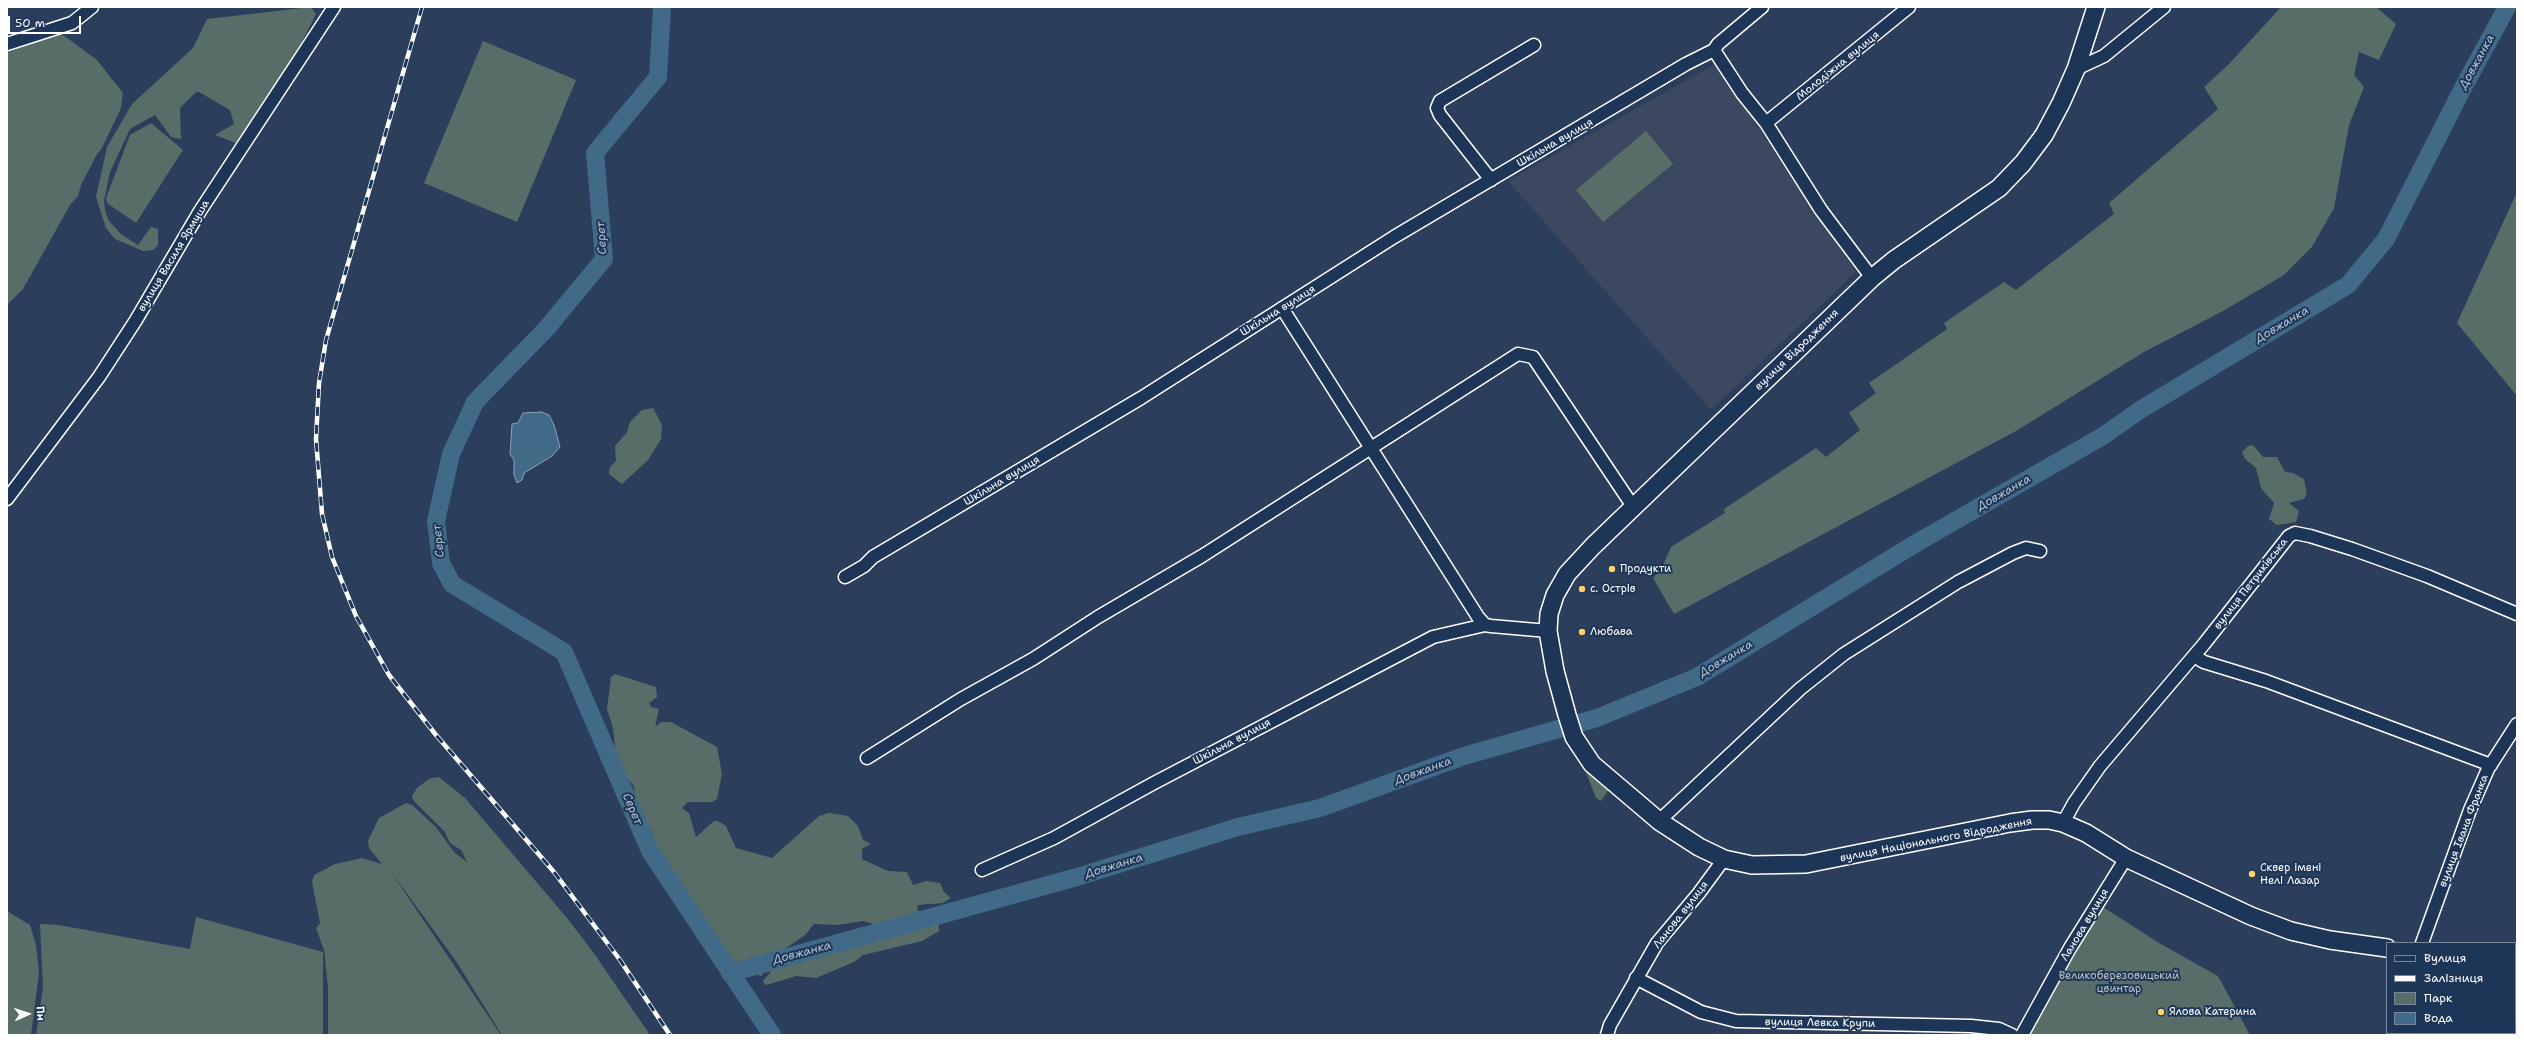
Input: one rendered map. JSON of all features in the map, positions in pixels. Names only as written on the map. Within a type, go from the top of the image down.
[{"type":"street","points":[[7,44],[72,23],[92,7]]},
{"type":"street","name":"вулиця Василя Ярмуша","points":[[7,499],[99,377],[140,314],[200,211],[334,7]]},
{"type":"street","name":"Шкільна вулиця","points":[[846,577],[864,566],[873,557],[1141,398],[1282,308],[1491,180],[1714,50],[1718,44],[1762,7]]},
{"type":"street","name":"Молодіжна вулиця","points":[[1766,123],[1909,7]]},
{"type":"street","name":"вулиця Відродження","points":[[1659,821],[1592,764],[1574,737],[1555,671],[1548,630],[1549,614],[1555,595],[1567,574],[1872,278],[1894,260],[1999,188],[2023,163],[2044,135],[2061,103],[2076,69],[2096,7]]},
{"type":"street","points":[[2076,69],[2104,56],[2164,7]]},
{"type":"street","points":[[1491,180],[1440,115],[1437,108],[1440,101],[1534,45]]},
{"type":"street","points":[[1714,50],[1742,93],[1766,123],[1821,210],[1872,278]]},
{"type":"street","points":[[1282,308],[1459,587],[1486,624]]},
{"type":"street","points":[[867,758],[961,699],[1054,646],[1098,617],[1202,556],[1518,354],[1526,354],[1533,357],[1634,508]]},
{"type":"street","name":"вулиця Петриківська","points":[[2063,823],[2074,803],[2100,766],[2194,656],[2271,557],[2289,536],[2295,533],[2352,549],[2427,576],[2517,614]]},
{"type":"street","points":[[1659,821],[1800,689],[1844,654],[1958,582],[1992,564],[2026,548],[2040,551]]},
{"type":"street","name":"Шкільна вулиця","points":[[982,870],[1054,838],[1154,783],[1433,637],[1486,624],[1548,630]]},
{"type":"street","points":[[2194,656],[2204,662],[2266,681],[2490,765]]},
{"type":"street","name":"вулиця Івана Франка","points":[[2422,942],[2470,810],[2490,765],[2517,724]]},
{"type":"street","name":"вулиця Національного Відродження","points":[[1659,821],[1681,836],[1724,859],[1752,865],[1806,864],[2010,823],[2032,820],[2063,823],[2086,833],[2126,858],[2245,913],[2291,931],[2330,940],[2386,948]]},
{"type":"street","name":"Ланова вулиця","points":[[2022,1035],[2070,948],[2126,858]]},
{"type":"street","name":"Ланова вулиця","points":[[1607,1035],[1610,1025],[1657,943],[1699,893],[1724,859]]},
{"type":"street","name":"вулиця Левка Крупи","points":[[1636,978],[1701,1012],[1736,1021],[1971,1026],[1999,1029],[2012,1035]]},
{"type":"shaded area","points":[[1715,64],[1856,272],[1711,410],[1508,181]]},
{"type":"green space","points":[[311,7],[316,14],[286,73],[236,143],[215,135],[234,124],[230,110],[199,92],[196,92],[180,108],[181,139],[171,137],[155,115],[130,129],[110,172],[104,201],[105,211],[109,221],[121,234],[138,245],[151,227],[158,229],[158,245],[153,250],[143,251],[115,239],[106,228],[96,197],[107,147],[132,104],[193,48],[207,19]]},
{"type":"green space","points":[[2281,7],[2376,7],[2396,24],[2379,60],[2359,52],[2354,75],[2364,87],[2349,125],[2334,208],[2312,247],[2284,275],[2223,311],[2144,352],[2016,431],[1674,614],[1653,578],[1661,570],[1671,547],[1725,513],[1724,509],[1816,448],[1826,457],[1860,430],[1849,413],[1876,393],[1869,383],[1947,329],[1944,323],[2004,282],[2016,290],[2114,214],[2109,203],[2218,109],[2204,87],[2229,64]]},
{"type":"green space","points":[[59,32],[97,60],[123,93],[121,108],[101,150],[97,154],[81,185],[78,196],[70,205],[23,289],[7,305],[7,53]]},
{"type":"green space","points":[[483,41],[576,80],[517,222],[424,183]]},
{"type":"green space","points":[[151,123],[183,150],[136,223],[108,204],[106,198],[130,135]]},
{"type":"green space","points":[[1646,131],[1673,164],[1603,222],[1576,190]]},
{"type":"green space","points":[[2517,192],[2517,396],[2457,323]]},
{"type":"green space","points":[[653,408],[662,425],[661,439],[648,460],[622,484],[609,474],[610,467],[616,461],[615,446],[627,432],[630,422],[642,410]]},
{"type":"green space","points":[[2253,445],[2263,457],[2277,457],[2285,472],[2293,473],[2304,479],[2307,494],[2304,499],[2289,503],[2299,511],[2296,522],[2277,525],[2269,519],[2274,503],[2261,488],[2256,468],[2245,459],[2242,452],[2248,446]]},
{"type":"green space","points":[[615,674],[656,687],[657,697],[649,703],[651,707],[659,709],[655,727],[661,722],[671,722],[717,747],[722,774],[717,799],[712,802],[688,802],[682,808],[689,813],[696,837],[714,821],[718,821],[726,826],[736,848],[772,858],[819,816],[829,813],[848,816],[858,826],[863,840],[871,844],[862,849],[862,859],[888,871],[907,872],[913,885],[926,881],[940,883],[944,892],[951,898],[943,903],[918,905],[917,910],[939,919],[939,931],[922,941],[863,955],[854,962],[816,978],[796,976],[765,985],[763,981],[783,957],[824,939],[877,925],[863,921],[838,925],[814,924],[805,935],[775,956],[761,976],[724,963],[703,932],[687,919],[683,885],[658,865],[652,832],[636,811],[634,786],[617,766],[613,728],[607,709],[611,677]]},
{"type":"green space","points":[[1585,770],[1610,788],[1601,801],[1596,798]]},
{"type":"green space","points":[[439,777],[465,798],[567,918],[593,952],[650,1035],[502,1035],[456,961],[389,869],[501,1035],[328,1035],[328,987],[324,950],[316,928],[320,923],[312,882],[314,875],[335,864],[362,858],[382,864],[369,848],[368,841],[379,818],[406,803],[412,805],[436,827],[454,852],[467,862],[461,850],[450,843],[444,831],[413,800],[412,796],[417,788],[429,779]]},
{"type":"green space","name":"Великоберезовицький цвинтар","points":[[2103,907],[2159,943],[2218,976],[2250,1035],[2027,1035],[2057,980]]},
{"type":"green space","points":[[7,911],[30,925],[36,945],[39,973],[31,1035],[7,1035]]},
{"type":"green space","points":[[196,917],[323,952],[323,1035],[36,1035],[43,988],[40,924],[59,925],[190,949]]},
{"type":"water","points":[[541,412],[549,415],[554,425],[560,447],[552,456],[524,473],[522,480],[517,483],[514,475],[514,460],[510,454],[512,424],[518,423],[523,413]]},
{"type":"waterway","name":"Серет","points":[[662,7],[658,77],[595,153],[604,259],[546,329],[475,402],[451,454],[436,521],[441,563],[452,584],[564,652],[650,851],[772,1035]]},
{"type":"waterway","name":"Довжанка","points":[[730,973],[1077,877],[1238,827],[1320,808],[1464,756],[1597,718],[1697,677],[1918,542],[2103,436],[2140,410],[2348,285],[2386,239],[2464,86],[2507,7]]},
{"type":"railway","points":[[422,7],[326,340],[319,383],[316,439],[322,514],[332,557],[356,616],[389,675],[436,735],[554,872],[620,960],[670,1035]]},
{"type":"place","name":"Продукти","points":[[1612,569]]},
{"type":"place","name":"с. Острів","points":[[1582,589]]},
{"type":"place","name":"Любава","points":[[1582,632]]},
{"type":"place","name":"Сквер імені Нелі Лазар","points":[[2252,874]]},
{"type":"place","name":"Ялова Катерина","points":[[2161,1012]]}]
